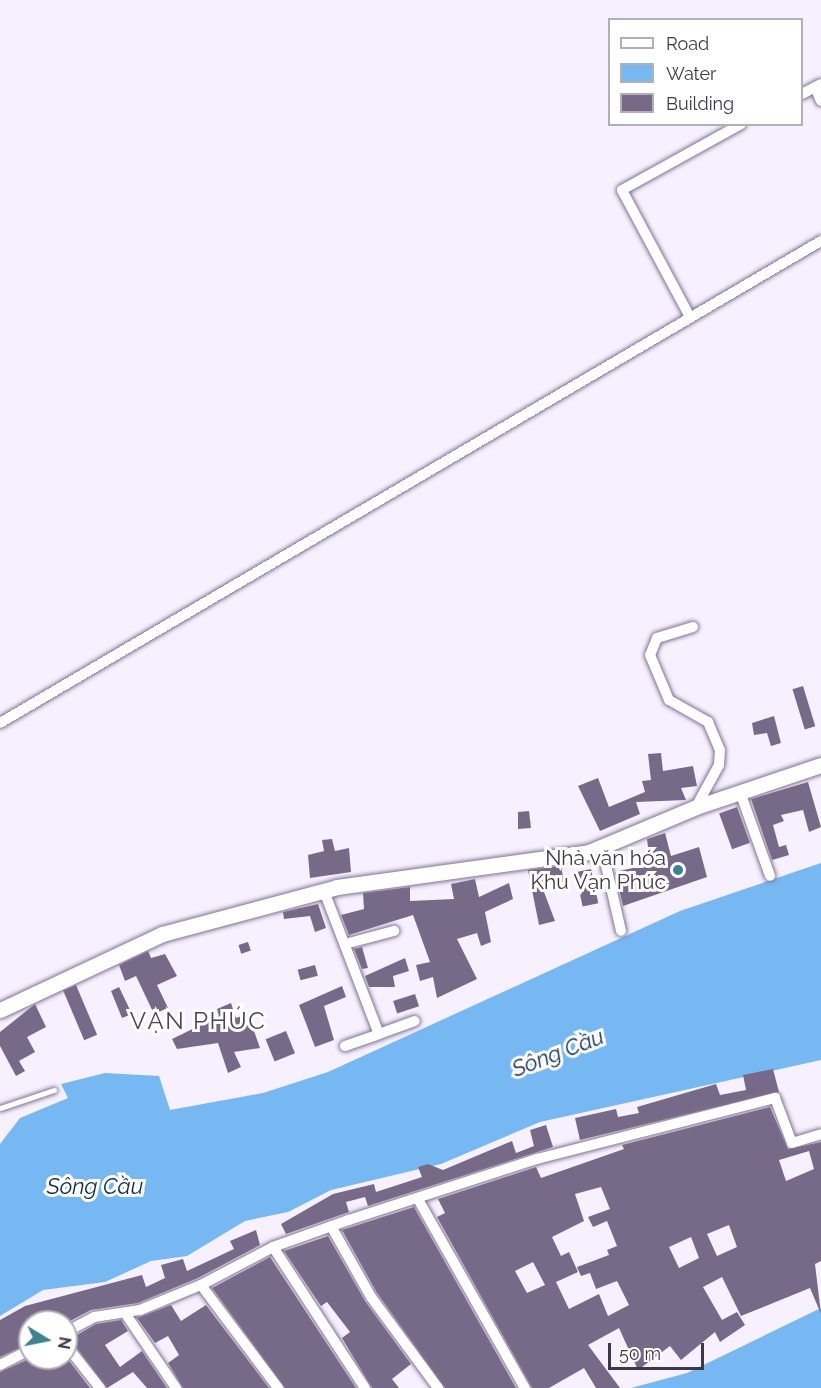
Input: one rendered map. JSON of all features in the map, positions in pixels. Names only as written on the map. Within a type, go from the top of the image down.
[{"type":"main road","points":[[0,1010],[162,934],[324,891],[602,848],[696,807],[821,765]]},
{"type":"street","points":[[803,93],[818,86],[821,101]]},
{"type":"street","points":[[690,316],[622,190],[737,126]]},
{"type":"street","points":[[0,723],[821,241]]},
{"type":"street","points":[[693,627],[657,638],[650,655],[669,700],[708,722],[716,737],[719,765],[696,807]]},
{"type":"street","points":[[740,792],[770,876]]},
{"type":"street","points":[[602,848],[621,931]]},
{"type":"street","points":[[324,891],[379,1034]]},
{"type":"street","points":[[345,944],[394,931]]},
{"type":"street","points":[[345,1046],[415,1021]]},
{"type":"street","points":[[78,1326],[94,1317],[125,1312],[201,1285],[273,1247],[331,1226],[419,1201],[537,1160],[775,1098],[792,1143],[821,1134]]},
{"type":"street","points":[[419,1201],[525,1388]]},
{"type":"street","points":[[331,1226],[371,1297],[438,1388]]},
{"type":"street","points":[[273,1247],[365,1388]]},
{"type":"street","points":[[201,1285],[278,1388]]},
{"type":"street","points":[[125,1312],[176,1388]]},
{"type":"street","points":[[0,1365],[18,1356]]},
{"type":"street","points":[[78,1360],[100,1388]]},
{"type":"lane","points":[[0,1108],[54,1090]]},
{"type":"water","name":"Sông Cầu","points":[[821,863],[821,1060],[540,1122],[441,1164],[331,1190],[288,1212],[245,1221],[187,1256],[151,1261],[105,1282],[43,1290],[0,1316],[0,1144],[20,1118],[68,1098],[61,1084],[105,1073],[159,1076],[170,1110],[263,1093],[328,1072],[680,911]]},
{"type":"water","points":[[821,1308],[821,1388],[631,1388],[687,1373]]},
{"type":"building","points":[[803,686],[815,726],[805,729],[792,689]]},
{"type":"building","points":[[774,716],[781,743],[771,746],[767,733],[754,735],[752,723]]},
{"type":"building","points":[[661,753],[663,771],[693,766],[697,786],[681,788],[686,800],[636,802],[640,814],[600,831],[578,786],[598,778],[609,807],[645,792],[642,781],[651,780],[648,754]]},
{"type":"building","points":[[808,782],[821,827],[809,832],[803,810],[781,815],[784,821],[773,825],[779,847],[786,845],[789,855],[772,860],[751,799]]},
{"type":"building","points":[[737,807],[750,843],[732,849],[719,813]]},
{"type":"building","points":[[529,811],[531,828],[518,829],[518,812]]},
{"type":"building","points":[[665,833],[671,856],[699,847],[707,877],[623,906],[615,872],[650,864],[647,839]]},
{"type":"building","points":[[332,839],[335,851],[349,848],[351,872],[310,878],[308,855],[324,851],[322,840]]},
{"type":"building","points":[[561,866],[564,882],[541,884],[555,921],[539,925],[528,870]]},
{"type":"building","points":[[591,869],[598,903],[583,907],[575,872]]},
{"type":"building","points":[[475,879],[479,897],[509,883],[513,899],[485,912],[491,942],[481,946],[477,933],[457,939],[477,979],[437,998],[433,977],[420,981],[416,965],[430,962],[413,915],[349,935],[341,915],[364,909],[363,893],[410,887],[410,901],[454,899],[451,884]]},
{"type":"building","points":[[318,904],[326,928],[315,932],[310,916],[284,919],[283,912]]},
{"type":"building","points":[[248,942],[251,951],[241,954],[238,945]]},
{"type":"building","points":[[362,947],[368,968],[362,969],[354,949]]},
{"type":"building","points":[[148,951],[151,958],[165,954],[177,976],[157,985],[168,1008],[154,1014],[136,976],[125,981],[119,965]]},
{"type":"building","points":[[405,958],[409,971],[393,976],[395,987],[369,987],[365,976]]},
{"type":"building","points":[[315,965],[318,976],[300,980],[298,970]]},
{"type":"building","points":[[76,985],[97,1035],[84,1040],[63,990]]},
{"type":"building","points":[[342,986],[346,997],[324,1006],[334,1040],[315,1047],[299,1005]]},
{"type":"building","points":[[119,987],[132,1014],[122,1018],[111,991]]},
{"type":"building","points":[[415,994],[419,1006],[397,1013],[393,1001]]},
{"type":"building","points":[[231,1003],[236,1018],[248,1014],[260,1048],[234,1052],[241,1067],[228,1073],[218,1043],[177,1049],[172,1039],[219,1016],[217,1009]]},
{"type":"building","points":[[35,1004],[46,1027],[27,1037],[35,1052],[19,1061],[25,1071],[16,1076],[0,1046],[0,1032]]},
{"type":"building","points":[[286,1031],[295,1053],[275,1061],[266,1039]]},
{"type":"building","points":[[773,1069],[779,1092],[580,1140],[575,1118],[616,1109],[618,1117],[639,1113],[637,1107],[716,1084],[720,1095],[746,1090],[743,1075]]},
{"type":"building","points":[[770,1107],[788,1149],[821,1142],[821,1261],[815,1264],[821,1314],[810,1288],[741,1316],[722,1277],[703,1287],[722,1320],[737,1312],[745,1325],[720,1342],[715,1332],[681,1360],[670,1346],[638,1370],[619,1328],[588,1345],[620,1388],[596,1388],[584,1368],[549,1388],[532,1388],[437,1217],[445,1213],[438,1199],[536,1167],[541,1178],[624,1149],[622,1145]],"holes":[[[809,1151],[814,1169],[786,1181],[779,1160]],[[601,1187],[610,1209],[588,1217],[593,1227],[607,1221],[617,1246],[607,1250],[609,1255],[577,1267],[581,1276],[590,1273],[596,1289],[617,1281],[629,1305],[608,1316],[599,1294],[569,1309],[556,1282],[578,1272],[569,1252],[561,1256],[552,1237],[584,1221],[575,1194]],[[729,1225],[737,1247],[717,1256],[707,1234]],[[691,1237],[699,1258],[679,1268],[669,1247]],[[533,1262],[545,1285],[527,1293],[515,1271]]]},
{"type":"building","points":[[546,1125],[553,1147],[368,1206],[365,1197],[346,1202],[349,1212],[286,1234],[281,1224],[333,1194],[374,1184],[376,1192],[422,1177],[418,1167],[428,1164],[443,1170],[512,1141],[516,1153],[534,1146],[530,1130]]},
{"type":"building","points":[[414,1207],[516,1388],[445,1388],[377,1293],[342,1230]]},
{"type":"building","points":[[256,1230],[260,1245],[198,1278],[138,1303],[91,1310],[78,1317],[78,1310],[18,1310],[18,1349],[0,1357],[0,1320],[25,1306],[142,1275],[146,1287],[165,1278],[161,1265],[183,1259],[187,1271],[234,1249],[230,1241]]},
{"type":"building","points":[[328,1236],[365,1301],[411,1364],[392,1379],[399,1388],[372,1388],[342,1338],[350,1332],[327,1302],[321,1306],[284,1251]]},
{"type":"building","points":[[270,1257],[356,1388],[285,1388],[212,1288]]},
{"type":"building","points":[[171,1305],[181,1321],[206,1305],[269,1388],[183,1388],[168,1363],[179,1355],[168,1336],[155,1343],[137,1318]]},
{"type":"building","points":[[121,1320],[128,1331],[105,1345],[120,1367],[142,1351],[167,1388],[147,1388],[133,1372],[107,1388],[78,1350],[78,1334],[96,1324]]},
{"type":"building","points":[[18,1364],[18,1370],[76,1370],[90,1388],[0,1388],[0,1372]]},
{"type":"place","name":"Nhà văn hóa Khu Vạn Phúc","points":[[678,870]]},
{"type":"district","name":"VẠN PHÚC","points":[[198,1021]]}]
